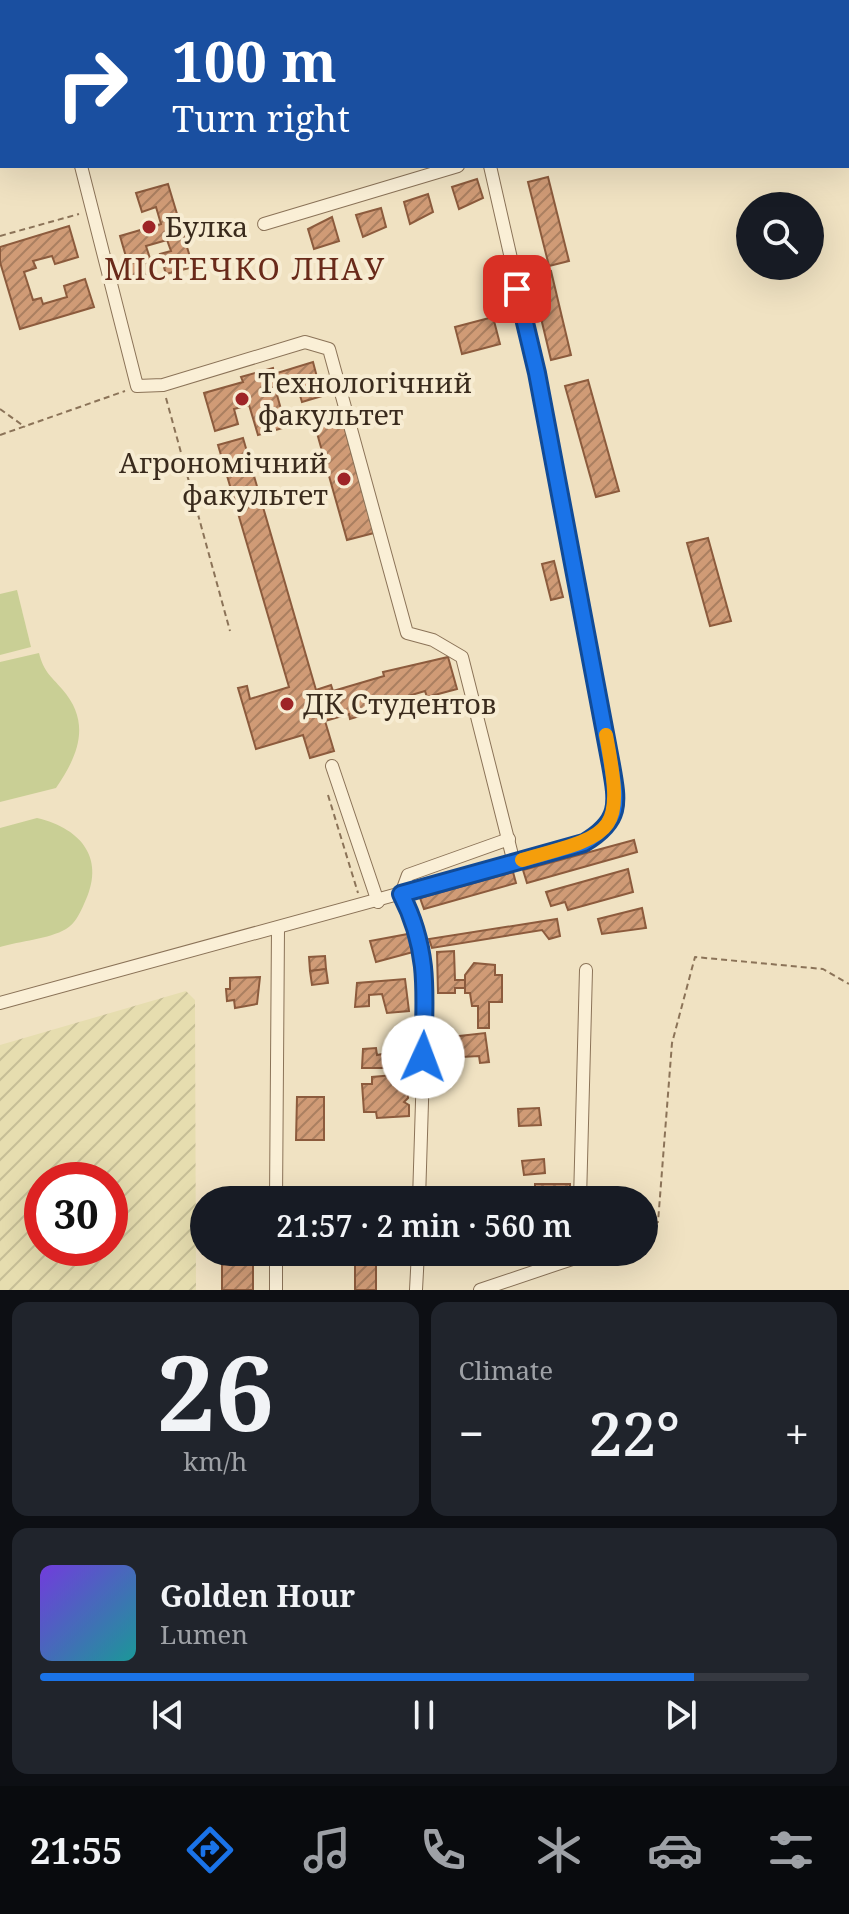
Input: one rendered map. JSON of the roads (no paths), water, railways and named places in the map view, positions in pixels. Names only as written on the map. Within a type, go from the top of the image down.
[{"type":"street","points":[[82,168],[137,386],[163,385],[305,342],[329,349],[407,633],[433,640],[462,657],[514,863]]},
{"type":"street","points":[[264,224],[451,168]]},
{"type":"street","points":[[0,1003],[378,902],[584,843],[601,833],[614,818],[616,795],[537,373],[490,168]]},
{"type":"street","points":[[332,766],[378,902]]},
{"type":"street","points":[[419,1186],[426,971],[416,923],[401,894],[408,875],[509,839]]},
{"type":"street","points":[[276,1186],[278,929]]},
{"type":"street","points":[[580,1186],[586,970]]},
{"type":"street","points":[[276,1266],[276,1290]]},
{"type":"street","points":[[416,1290],[417,1266]]},
{"type":"street","points":[[480,1290],[547,1266]]},
{"type":"place","name":"Булка","points":[[149,227]]},
{"type":"place","name":"Технологічний факультет","points":[[242,399]]},
{"type":"place","name":"Агрономічний факультет","points":[[344,479]]},
{"type":"place","name":"ДК Студентов","points":[[287,704]]},
{"type":"district","name":"МІСТЕЧКО ЛНАУ","points":[[245,270]]}]
